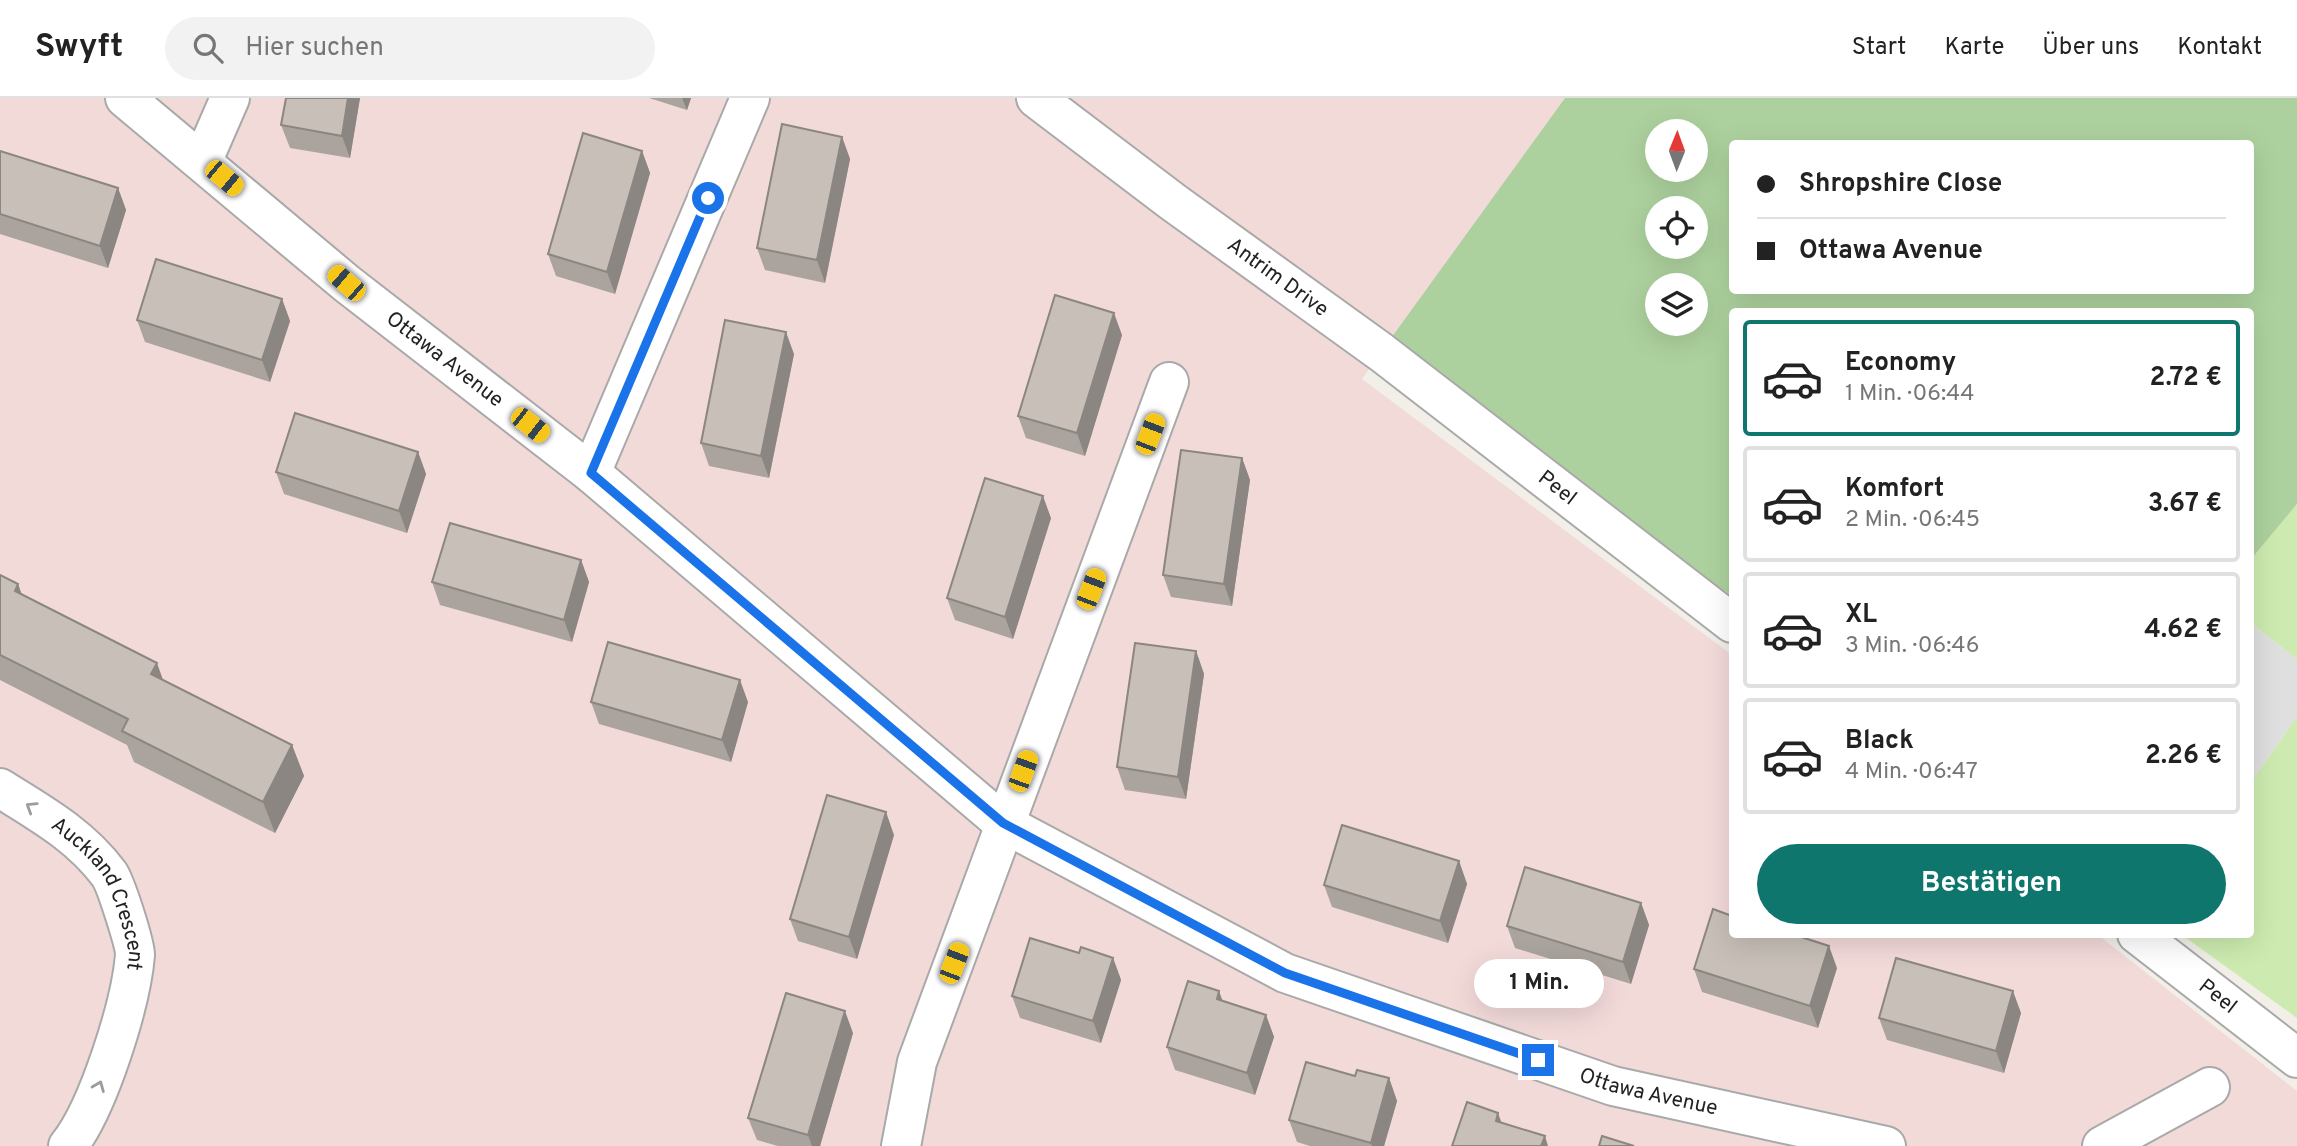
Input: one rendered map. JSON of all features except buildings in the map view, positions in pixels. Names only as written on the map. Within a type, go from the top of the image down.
[{"type":"street","name":"Ottawa Avenue","points":[[125,98],[203,160],[346,283],[591,473],[1003,823],[1285,973],[1614,1086],[1886,1146]]},
{"type":"street","points":[[203,160],[230,98]]},
{"type":"street","points":[[591,473],[750,98]]},
{"type":"street","name":"Antrim Drive","points":[[1036,98],[1173,202],[1381,352]]},
{"type":"street","name":"Peel","points":[[1381,352],[1729,621]]},
{"type":"street","points":[[901,1146],[917,1062],[973,914],[1003,823],[1169,382]]},
{"type":"street","name":"Auckland Crescent","points":[[0,788],[68,831],[110,876],[135,953],[117,1041],[81,1129],[68,1146]]},
{"type":"street","name":"Peel","points":[[2142,938],[2297,1058]]},
{"type":"street","points":[[2102,1146],[2210,1087]]},
{"type":"shaded area","points":[[0,98],[1565,98],[1362,379],[1729,653],[1729,938],[2102,938],[2297,1091],[2297,1146],[0,1146]]},
{"type":"shaded area","points":[[2254,625],[2297,659],[2297,717],[2254,778]]},
{"type":"green space","points":[[1565,98],[2297,98],[2297,504],[2254,555],[2254,308],[1729,308],[1729,594],[1381,352]]},
{"type":"green space","points":[[2297,504],[2297,659],[2254,625],[2254,554]]},
{"type":"green space","points":[[2297,717],[2297,1018],[2186,938],[2254,938],[2254,778]]},
{"type":"route","points":[[708,198],[591,473],[1003,823],[1285,973],[1538,1060]]}]
